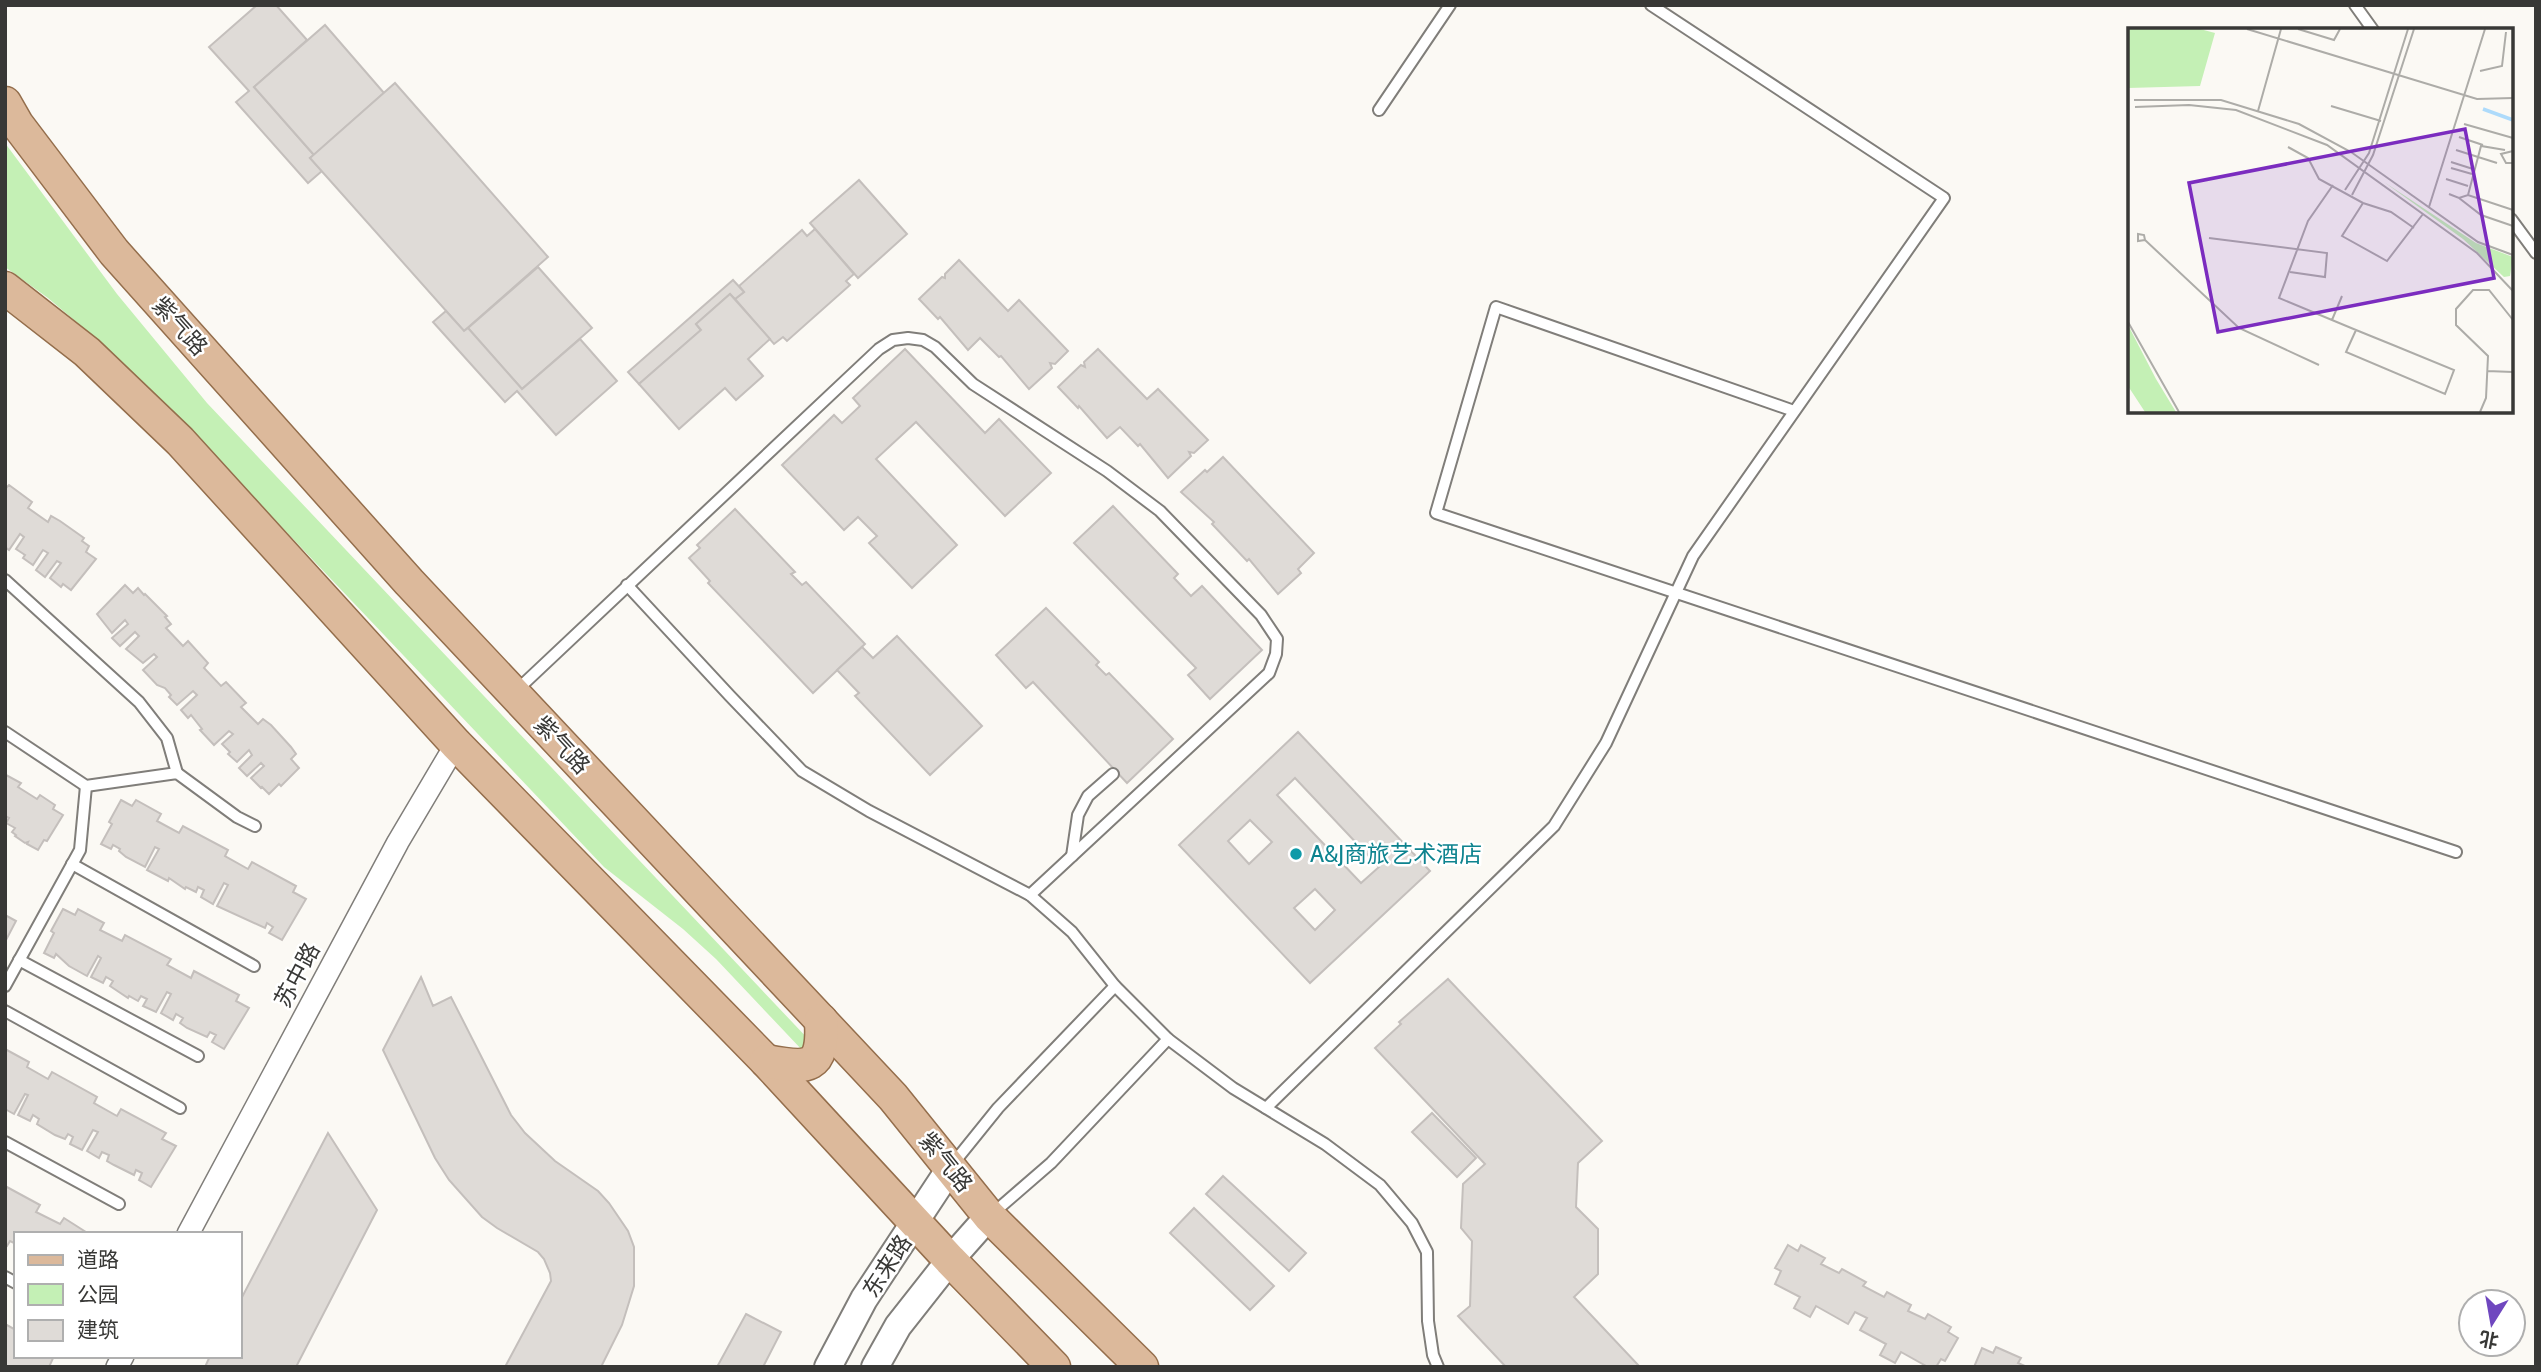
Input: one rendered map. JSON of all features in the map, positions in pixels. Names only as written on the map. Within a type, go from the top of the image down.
[{"type":"main road","name":"紫气路","points":[[5,103],[17,124],[114,252],[409,582],[894,1097],[989,1216],[1142,1367]]},
{"type":"main road","points":[[5,288],[87,352],[180,441],[456,744],[766,1061],[950,1260],[1054,1367]]},
{"type":"main road","points":[[766,1061],[797,1067],[814,1060],[822,1047],[821,1020]]},
{"type":"street","name":"苏中路","points":[[189,1232],[398,842],[456,744]]},
{"type":"street","name":"东来路","points":[[828,1367],[864,1299],[951,1167]]},
{"type":"street","name":"东来路","points":[[875,1367],[898,1326],[989,1216]]},
{"type":"lane","points":[[1379,110],[1450,5]]},
{"type":"lane","points":[[1266,1108],[1554,826],[1606,743],[1693,556],[1944,198],[1651,5]]},
{"type":"lane","points":[[2355,5],[2372,28]]},
{"type":"lane","points":[[2513,222],[2536,253]]},
{"type":"lane","points":[[1794,411],[1496,307],[1436,513],[2456,852]]},
{"type":"lane","points":[[514,694],[879,349],[893,340],[923,340],[935,347],[973,384],[1107,471],[1160,511],[1261,615],[1277,639],[1276,654],[1269,674],[1030,895]]},
{"type":"lane","points":[[5,580],[139,702],[167,738],[177,773],[254,827]]},
{"type":"lane","points":[[627,585],[802,771],[869,811],[1030,895],[1072,932],[1115,986],[1168,1039],[1233,1088],[1325,1144],[1380,1185],[1412,1223],[1427,1252],[1428,1321],[1433,1355],[1438,1367]]},
{"type":"lane","points":[[5,732],[86,786],[177,773]]},
{"type":"lane","points":[[1072,856],[1078,815],[1088,796],[1113,774]]},
{"type":"lane","points":[[5,986],[80,850],[86,786]]},
{"type":"lane","points":[[72,864],[254,966]]},
{"type":"lane","points":[[19,960],[198,1056]]},
{"type":"lane","points":[[951,1167],[998,1108],[1115,986]]},
{"type":"lane","points":[[5,1011],[180,1108]]},
{"type":"lane","points":[[989,1216],[1051,1163],[1168,1039]]},
{"type":"lane","points":[[5,1142],[119,1204]]},
{"type":"green space","points":[[5,143],[117,294],[207,403],[811,1042],[803,1051],[716,959],[683,929],[604,867],[167,406],[100,342],[48,298],[5,267]]},
{"type":"building","points":[[257,5],[276,5],[307,40],[254,87],[314,155],[310,158],[322,171],[308,183],[236,102],[249,91],[209,47]]},
{"type":"building","points":[[325,25],[384,93],[314,155],[254,87]]},
{"type":"building","points":[[395,83],[548,257],[464,331],[310,158]]},
{"type":"building","points":[[859,180],[907,234],[858,278],[810,223]]},
{"type":"building","points":[[815,229],[854,274],[846,281],[850,285],[787,341],[783,337],[774,344],[735,299],[744,292],[739,286],[802,230],[807,236]]},
{"type":"building","points":[[959,260],[1008,311],[1019,300],[1068,351],[1055,364],[1050,363],[1052,368],[1029,389],[1001,356],[980,338],[968,350],[940,317],[938,319],[919,299],[942,277],[945,278],[945,274]]},
{"type":"building","points":[[538,267],[592,328],[522,389],[468,328]]},
{"type":"building","points":[[733,280],[744,292],[735,299],[730,294],[696,324],[701,330],[639,384],[628,372]]},
{"type":"building","points":[[730,294],[770,339],[748,359],[763,376],[736,400],[725,388],[679,429],[639,384],[701,330],[696,324]]},
{"type":"building","points":[[446,311],[464,331],[468,328],[522,389],[580,339],[617,381],[556,435],[517,391],[505,402],[433,322]]},
{"type":"building","points":[[905,349],[985,433],[999,419],[1051,473],[1005,516],[916,422],[876,459],[957,545],[912,588],[869,543],[877,536],[858,517],[844,530],[782,465],[834,415],[842,423],[860,406],[853,398]]},
{"type":"building","points":[[1098,349],[1147,399],[1158,389],[1208,440],[1194,453],[1189,452],[1191,456],[1168,478],[1140,444],[1138,446],[1120,427],[1107,438],[1058,387],[1081,365],[1085,367],[1084,362]]},
{"type":"building","points":[[1223,457],[1314,553],[1298,569],[1301,573],[1278,594],[1249,559],[1247,561],[1212,524],[1214,522],[1181,492]]},
{"type":"building","points":[[9,485],[32,502],[28,508],[48,522],[51,516],[60,521],[84,538],[82,541],[89,546],[86,552],[96,559],[71,590],[63,584],[61,587],[50,578],[61,563],[57,561],[45,577],[36,570],[48,553],[43,550],[33,565],[23,558],[25,555],[16,549],[24,537],[20,534],[9,550],[5,547],[5,489]]},
{"type":"building","points":[[1113,506],[1178,574],[1174,578],[1191,596],[1202,586],[1262,650],[1210,699],[1188,675],[1196,668],[1074,543]]},
{"type":"building","points":[[735,509],[795,572],[791,574],[802,585],[806,582],[865,644],[813,693],[708,583],[710,581],[689,558],[700,548],[697,545]]},
{"type":"building","points":[[125,585],[133,593],[138,588],[145,594],[167,616],[165,617],[171,624],[166,628],[183,646],[188,641],[208,663],[204,668],[221,686],[226,682],[246,703],[241,707],[258,724],[263,719],[271,725],[291,747],[296,754],[291,759],[299,768],[281,786],[279,784],[269,794],[251,778],[264,766],[261,763],[247,776],[239,768],[252,755],[249,750],[237,762],[228,754],[230,752],[222,744],[233,734],[229,731],[214,745],[191,715],[188,718],[181,710],[197,695],[193,691],[177,705],[165,688],[157,685],[143,670],[157,657],[154,654],[143,663],[126,649],[139,636],[135,632],[120,646],[112,638],[128,624],[125,620],[112,633],[97,614]]},
{"type":"building","points":[[1046,608],[1099,662],[1096,665],[1106,675],[1109,673],[1173,739],[1127,783],[1033,682],[1026,688],[996,655]]},
{"type":"building","points":[[897,636],[982,726],[930,775],[855,696],[859,693],[837,670],[862,647],[873,658]]},
{"type":"building","name":"A&J商旅艺术酒店","points":[[1298,732],[1430,871],[1310,983],[1179,845]],"holes":[[[1295,778],[1379,867],[1361,883],[1277,795]],[[1250,820],[1272,842],[1249,864],[1228,841]],[[1315,889],[1335,910],[1315,930],[1294,908]]]},
{"type":"building","points":[[6,775],[21,783],[18,787],[37,799],[40,795],[55,805],[53,809],[63,815],[38,850],[15,836],[12,832],[15,828],[6,823],[9,818],[5,816]]},
{"type":"building","points":[[121,800],[132,806],[136,800],[161,814],[157,821],[179,833],[183,826],[228,850],[225,856],[248,869],[252,862],[296,886],[293,892],[306,899],[282,940],[269,933],[273,927],[267,923],[265,928],[217,906],[228,885],[224,883],[213,904],[201,897],[204,890],[198,887],[196,892],[186,887],[185,889],[169,878],[168,881],[147,870],[159,849],[155,847],[145,867],[126,857],[113,845],[111,849],[101,844]]},
{"type":"building","points":[[63,909],[75,915],[78,909],[104,923],[100,930],[122,941],[125,935],[171,959],[167,965],[191,978],[194,971],[239,995],[236,1001],[249,1008],[224,1049],[212,1042],[216,1035],[210,1032],[207,1037],[180,1023],[183,1018],[176,1014],[173,1020],[161,1013],[171,994],[167,992],[156,1012],[143,1006],[147,999],[141,996],[138,1001],[129,996],[128,998],[110,986],[113,981],[106,977],[103,983],[91,977],[101,958],[98,956],[87,976],[69,966],[56,954],[54,958],[44,953],[54,933],[51,931]]},
{"type":"building","points":[[5,915],[16,921],[5,942]]},
{"type":"building","points":[[421,977],[433,1006],[451,997],[511,1115],[525,1133],[555,1161],[598,1191],[628,1231],[634,1247],[634,1286],[622,1325],[601,1367],[505,1367],[551,1281],[550,1273],[538,1252],[482,1217],[449,1180],[435,1158],[383,1050]]},
{"type":"building","points":[[1448,979],[1602,1141],[1578,1163],[1576,1207],[1598,1229],[1598,1274],[1574,1297],[1640,1367],[1506,1367],[1458,1316],[1470,1306],[1472,1241],[1461,1228],[1463,1184],[1485,1164],[1375,1048],[1401,1024],[1399,1022]]},
{"type":"building","points":[[5,1049],[29,1062],[27,1067],[48,1079],[52,1072],[97,1097],[94,1103],[117,1116],[121,1109],[166,1133],[162,1139],[176,1146],[151,1187],[139,1180],[142,1173],[136,1170],[134,1175],[107,1161],[109,1155],[102,1152],[99,1158],[87,1151],[98,1132],[93,1130],[82,1150],[70,1144],[73,1137],[68,1134],[65,1139],[37,1124],[39,1119],[33,1115],[30,1121],[18,1115],[28,1095],[25,1094],[14,1114],[5,1109]]},
{"type":"building","points":[[1432,1113],[1476,1158],[1457,1177],[1412,1132]]},
{"type":"building","points":[[328,1133],[377,1210],[296,1367],[205,1367],[209,1358],[242,1358],[242,1297]]},
{"type":"building","points":[[1223,1176],[1306,1253],[1289,1271],[1206,1194]]},
{"type":"building","points":[[5,1186],[40,1205],[36,1212],[60,1224],[64,1218],[86,1232],[14,1232],[14,1243],[10,1241],[5,1245]]},
{"type":"building","points":[[1194,1208],[1274,1286],[1250,1310],[1170,1233]]},
{"type":"building","points":[[1788,1245],[1798,1251],[1801,1245],[1825,1258],[1821,1264],[1839,1273],[1842,1269],[1866,1282],[1863,1286],[1884,1297],[1887,1292],[1911,1305],[1908,1311],[1925,1319],[1928,1314],[1951,1327],[1948,1332],[1958,1338],[1945,1361],[1941,1359],[1936,1367],[1928,1367],[1901,1352],[1895,1363],[1880,1355],[1886,1344],[1860,1330],[1867,1318],[1855,1312],[1848,1324],[1816,1306],[1810,1317],[1794,1308],[1800,1297],[1775,1284],[1781,1271],[1775,1268]]},
{"type":"building","points":[[746,1314],[781,1332],[763,1367],[717,1367]]},
{"type":"building","points":[[5,1324],[14,1329],[14,1358],[53,1358],[49,1367],[5,1367]]},
{"type":"building","points":[[1996,1347],[2021,1358],[2018,1363],[2027,1367],[1974,1367],[1982,1348],[1993,1353]]},
{"type":"place","name":"A&J商旅艺术酒店","points":[[1296,854]]}]
